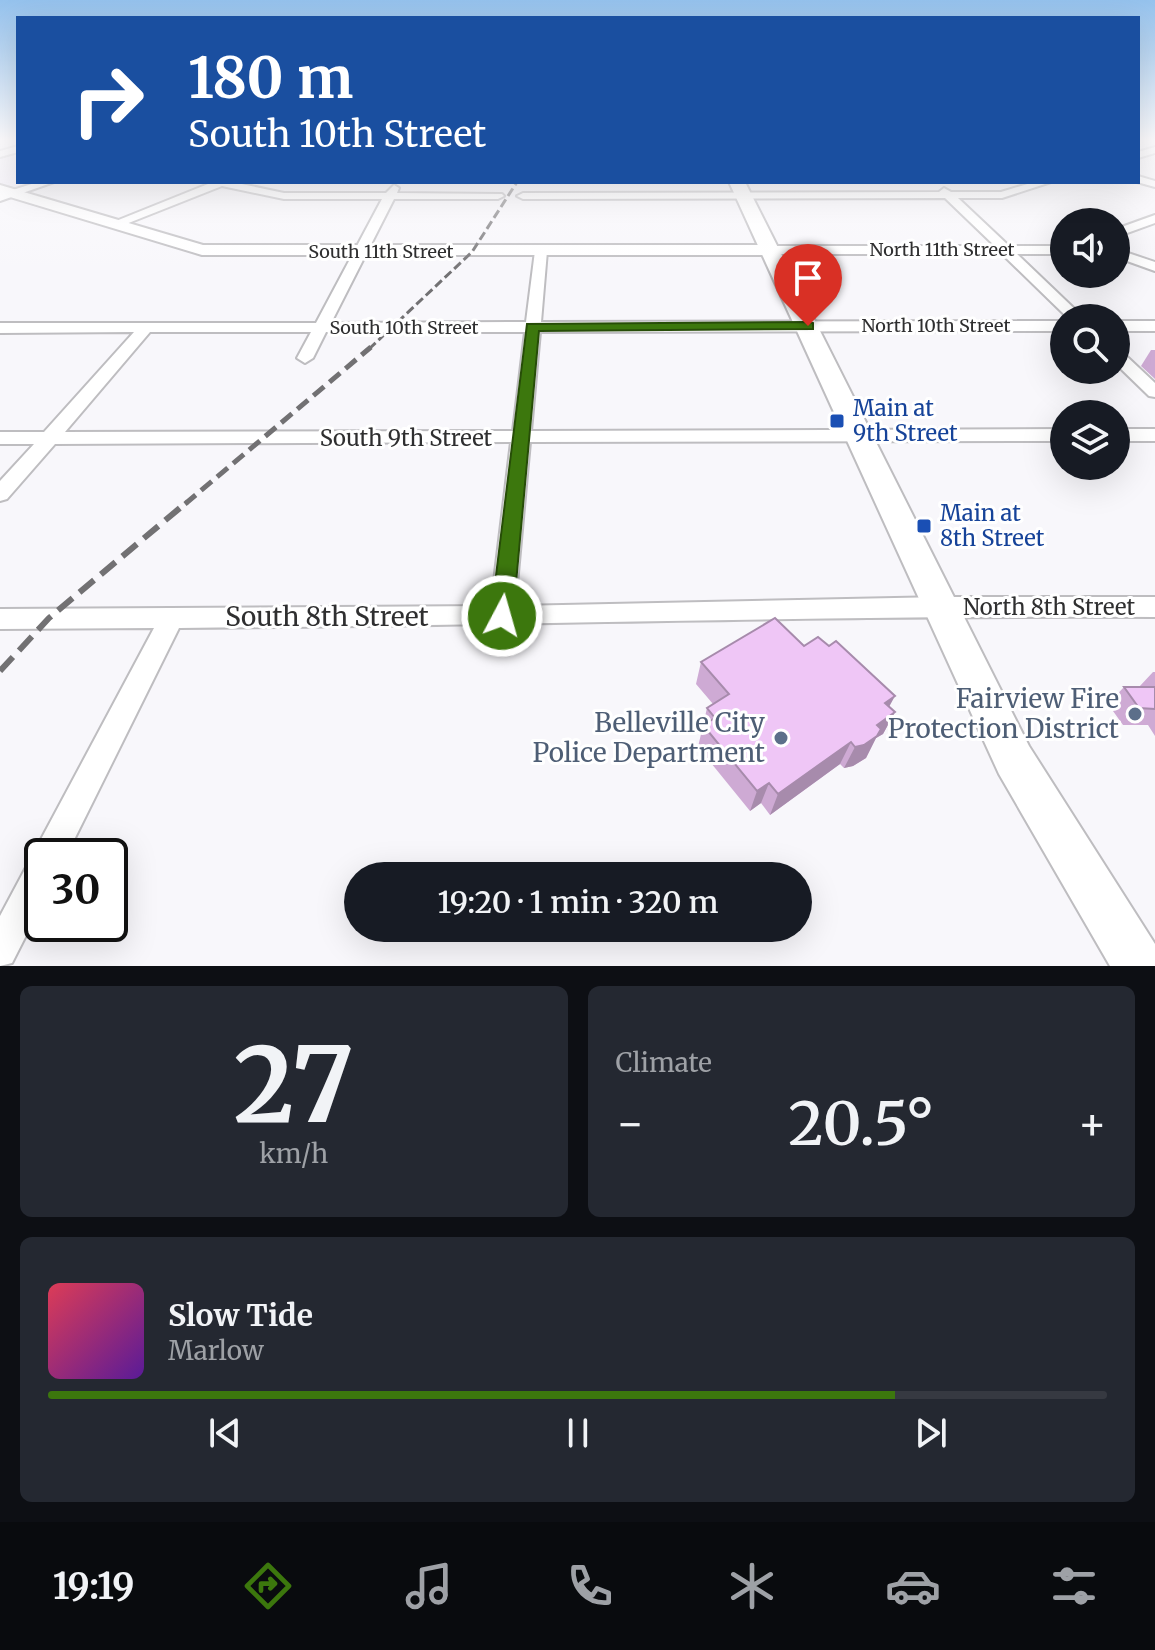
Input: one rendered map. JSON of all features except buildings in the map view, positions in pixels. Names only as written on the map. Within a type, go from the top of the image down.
[{"type":"main road","points":[[740,189],[943,606],[1014,760],[1139,966]]},
{"type":"street","points":[[5,193],[41,184]]},
{"type":"street","points":[[117,223],[217,184]]},
{"type":"street","points":[[231,184],[284,196],[498,196]]},
{"type":"street","points":[[305,358],[396,184]]},
{"type":"street","points":[[937,184],[1063,304]]},
{"type":"street","points":[[523,196],[740,189],[1002,195],[1039,184]]},
{"type":"street","name":"South 11th Street","points":[[5,193],[202,250],[771,250]]},
{"type":"street","points":[[1130,228],[1155,219]]},
{"type":"street","name":"North 11th Street","points":[[771,250],[1050,250]]},
{"type":"street","points":[[502,616],[541,251]]},
{"type":"street","points":[[1130,258],[1155,267]]},
{"type":"street","name":"North 10th Street","points":[[808,326],[1050,326]]},
{"type":"street","name":"South 10th Street","points":[[0,328],[808,326]]},
{"type":"street","points":[[1130,326],[1155,326]]},
{"type":"street","points":[[0,494],[146,328]]},
{"type":"street","points":[[1130,368],[1155,392]]},
{"type":"street","name":"South 9th Street","points":[[0,438],[1050,435]]},
{"type":"street","points":[[1130,435],[1155,435]]},
{"type":"street","name":"North 8th Street","points":[[943,606],[1155,607]]},
{"type":"street","name":"South 8th Street","points":[[0,619],[502,616],[943,606]]},
{"type":"street","points":[[58,838],[172,618]]},
{"type":"street","points":[[0,951],[24,905]]},
{"type":"shaded area","points":[[0,183],[37,184],[17,190],[0,186]]},
{"type":"railway","points":[[369,349],[472,252],[516,184]]},
{"type":"railway","points":[[185,504],[371,347]]},
{"type":"railway","points":[[0,671],[49,618],[187,502]]},
{"type":"place","name":"Main at 9th Street","points":[[837,421]]},
{"type":"place","name":"Main at 8th Street","points":[[924,526]]},
{"type":"place","name":"Fairview Fire Protection District","points":[[1135,714]]},
{"type":"place","name":"Belleville City Police Department","points":[[781,738]]},
{"type":"route","points":[[502,616],[532,327],[808,326]]}]
